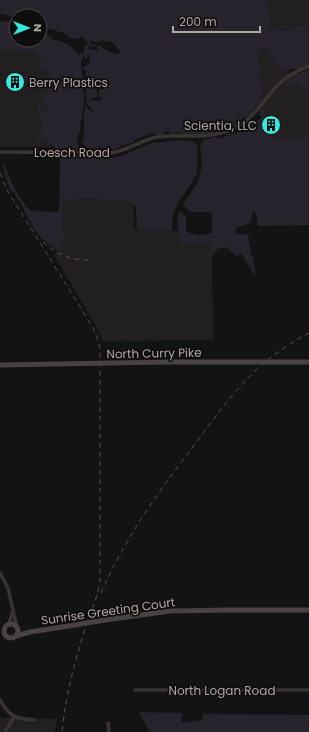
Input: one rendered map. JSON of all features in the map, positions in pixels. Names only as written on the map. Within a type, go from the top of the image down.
[{"type":"street","name":"Loesch Road","points":[[0,152],[110,153],[158,137],[205,135],[223,132],[239,126],[256,111],[276,87],[286,78],[309,66]]},
{"type":"street","name":"North Curry Pike","points":[[0,365],[174,362],[309,362]]},
{"type":"street","points":[[0,573],[8,588],[18,632],[16,636],[10,638],[6,636],[4,630]]},
{"type":"street","points":[[4,630],[11,619],[12,610]]},
{"type":"street","name":"Sunrise Greeting Court","points":[[16,636],[30,632],[170,611],[309,610]]},
{"type":"street","points":[[4,630],[14,624],[18,628]]},
{"type":"street","name":"Sunrise Greeting Court","points":[[18,628],[30,632]]},
{"type":"street","name":"North Logan Road","points":[[135,690],[309,690]]},
{"type":"street","points":[[0,700],[14,717],[25,720],[34,720]]},
{"type":"street","points":[[5,732],[14,717]]},
{"type":"street","points":[[108,723],[109,732]]},
{"type":"shaded area","points":[[0,0],[268,0],[271,28],[286,30],[309,25],[309,64],[297,69],[284,70],[274,61],[264,47],[260,50],[258,64],[261,65],[260,75],[263,93],[260,99],[261,104],[256,104],[252,114],[242,118],[238,124],[228,130],[185,137],[179,132],[170,134],[169,132],[165,131],[164,135],[158,136],[152,133],[137,139],[130,144],[122,145],[113,151],[109,145],[108,148],[99,147],[95,149],[86,147],[82,143],[84,138],[84,107],[86,105],[92,112],[93,110],[87,104],[86,100],[100,101],[102,98],[99,95],[99,90],[104,89],[105,86],[102,82],[94,80],[99,88],[96,89],[98,96],[89,100],[86,97],[86,88],[89,78],[86,76],[86,71],[83,67],[89,65],[90,60],[88,53],[87,59],[83,57],[81,64],[83,79],[82,88],[85,96],[81,123],[79,122],[81,129],[77,139],[81,150],[75,152],[56,149],[45,138],[36,142],[36,139],[40,136],[42,126],[37,109],[39,104],[46,111],[48,111],[44,101],[40,98],[48,93],[49,73],[51,70],[41,69],[41,58],[34,51],[0,51],[0,21],[8,22],[8,48],[48,48],[48,35],[52,37],[51,39],[67,44],[79,55],[84,53],[85,44],[88,45],[90,49],[98,50],[98,45],[112,53],[121,53],[111,41],[104,42],[105,39],[95,42],[91,40],[92,45],[96,46],[91,47],[82,36],[79,39],[69,38],[67,34],[48,28],[48,8],[8,8],[8,16],[0,14]]},
{"type":"shaded area","points":[[268,0],[309,0],[309,25],[292,29],[278,30],[271,28]]},
{"type":"shaded area","points":[[265,47],[274,61],[287,69],[293,77],[292,86],[295,86],[295,83],[297,83],[309,90],[309,136],[281,139],[271,137],[263,125],[264,117],[260,111],[254,111],[255,106],[263,93],[260,75],[261,69],[258,64],[260,50]]},
{"type":"shaded area","points":[[0,51],[34,51],[51,70],[51,147],[0,147]]},
{"type":"shaded area","points":[[309,69],[309,91],[297,83],[295,83],[295,86],[287,88],[284,86],[287,80],[293,77],[293,75]]},
{"type":"shaded area","points":[[260,111],[264,111],[263,125],[271,137],[281,139],[309,136],[309,225],[258,226],[256,214],[253,210],[251,222],[237,227],[235,233],[245,235],[249,233],[248,238],[255,268],[255,276],[241,253],[237,256],[226,247],[217,249],[212,257],[212,242],[180,243],[177,218],[180,211],[186,216],[186,231],[192,234],[203,235],[212,232],[212,214],[210,212],[190,212],[183,205],[198,182],[202,166],[200,145],[204,140],[215,137],[219,139],[225,137],[229,133],[236,133],[239,129],[244,129],[251,121],[258,121],[262,117],[259,115]]},
{"type":"shaded area","points":[[178,140],[193,141],[197,146],[197,173],[190,186],[178,202],[173,215],[172,230],[137,229],[136,208],[133,203],[101,199],[62,200],[63,233],[65,234],[65,240],[60,252],[48,244],[36,231],[21,203],[16,198],[15,193],[11,191],[4,174],[3,160],[14,187],[30,211],[59,212],[60,156],[109,158],[121,156],[152,143]]},
{"type":"shaded area","points":[[101,199],[133,203],[134,229],[179,230],[180,243],[212,242],[213,340],[103,341],[98,329],[54,255],[63,246],[61,200]]},
{"type":"shaded area","points":[[139,712],[182,713],[181,723],[203,720],[203,714],[309,715],[309,732],[150,732]]},
{"type":"shaded area","points":[[0,717],[57,719],[55,732],[0,732]]},
{"type":"railway","points":[[0,173],[7,190],[92,326],[100,348],[100,582],[73,669],[65,707],[62,732]]},
{"type":"railway","points":[[43,242],[53,250],[65,256],[90,260]]},
{"type":"railway","points":[[101,593],[120,555],[141,520],[164,486],[238,388],[260,366],[284,348],[309,333]]},
{"type":"place","name":"Berry Plastics","points":[[15,82]]},
{"type":"place","name":"Scientia, LLC","points":[[271,125]]}]
